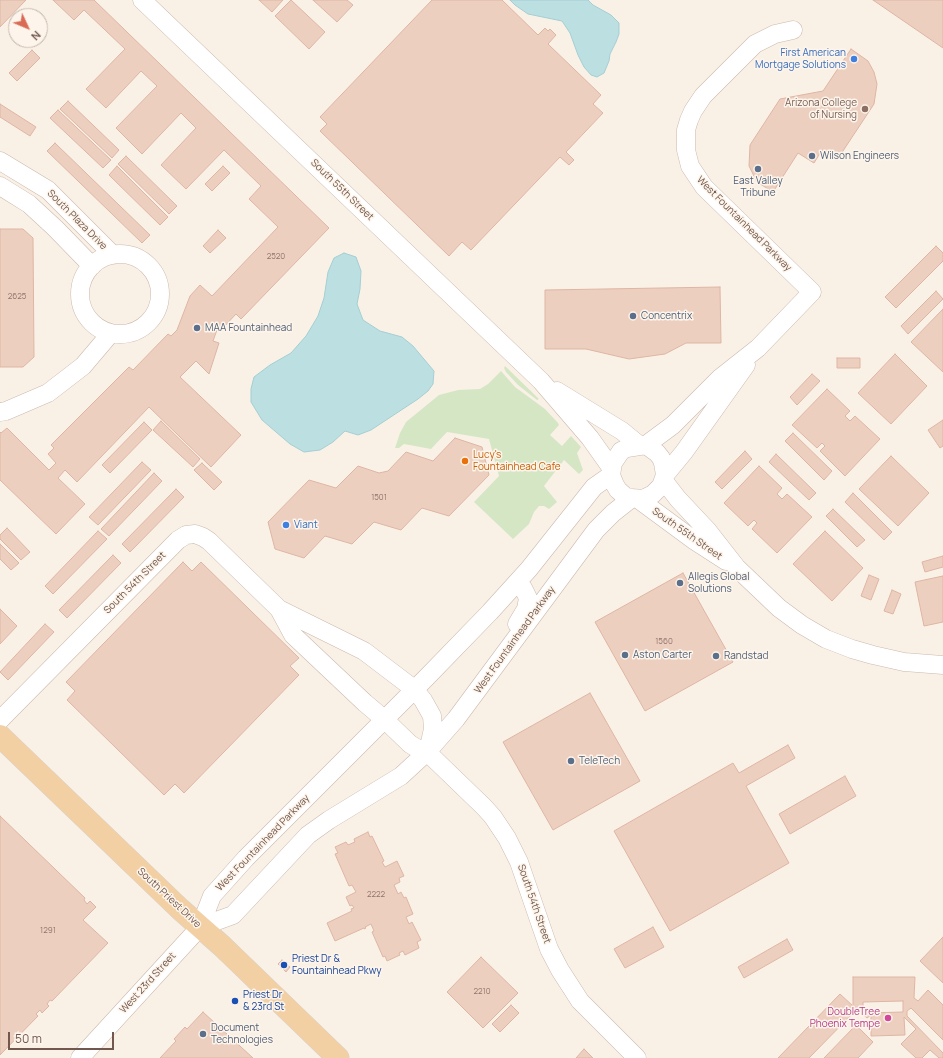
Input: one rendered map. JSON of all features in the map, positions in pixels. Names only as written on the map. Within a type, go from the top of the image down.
[{"type":"main road","name":"South Priest Drive","points":[[0,736],[338,1058]]},
{"type":"street","name":"South 55th Street","points":[[142,0],[541,381],[590,438],[612,472]]},
{"type":"street","name":"West Fountainhead Parkway","points":[[642,445],[673,425],[720,378],[758,348],[812,292],[698,180],[690,166],[685,139],[686,130],[698,102],[750,49],[755,44],[768,37],[793,30]]},
{"type":"street","name":"South Plaza Drive","points":[[0,161],[48,190],[113,255]]},
{"type":"street","name":"South Plaza Drive","points":[[0,186],[29,204],[92,266]]},
{"type":"street","name":"South Plaza Drive","points":[[113,255],[126,255],[138,259],[148,267],[158,282],[160,295],[155,314],[149,322],[141,328],[127,333],[111,334],[101,330],[93,324],[86,316],[80,295],[81,284],[85,274],[92,266],[102,259],[113,255]]},
{"type":"street","points":[[0,412],[6,411],[48,392],[83,366],[111,334]]},
{"type":"street","name":"West Fountainhead Parkway","points":[[664,478],[758,348]]},
{"type":"street","name":"South 55th Street","points":[[541,381],[642,445]]},
{"type":"street","points":[[642,445],[657,453],[661,458],[663,463],[664,478],[661,486],[653,494],[643,499],[635,499],[626,496],[618,490],[612,480],[613,463],[621,452],[627,448],[642,445]]},
{"type":"street","name":"West Fountainhead Parkway","points":[[200,927],[212,896],[235,870],[518,582],[594,487],[612,472]]},
{"type":"street","name":"South 55th Street","points":[[664,478],[678,499],[708,531],[737,568],[790,617],[826,639],[873,656],[904,662],[943,665]]},
{"type":"street","name":"South 55th Street","points":[[635,499],[695,542],[737,568]]},
{"type":"street","name":"West Fountainhead Parkway","points":[[200,927],[233,915],[308,835],[329,820],[401,776],[427,752],[450,728],[508,652],[596,530],[613,512],[635,499]]},
{"type":"street","name":"South 54th Street","points":[[0,720],[178,540],[186,534],[195,534],[209,541],[279,609],[293,635],[410,744],[427,752],[484,807],[500,827],[519,862],[547,942],[560,970],[580,1001],[637,1058]]},
{"type":"street","points":[[508,652],[515,630],[528,604],[528,598],[518,582]]},
{"type":"street","name":"South 54th Street","points":[[279,609],[364,651],[414,689],[427,705],[433,722],[432,736],[427,752]]},
{"type":"street","name":"West 23rd Street","points":[[80,1058],[200,927]]},
{"type":"green space","points":[[505,366],[539,399],[537,400],[518,385],[506,372],[504,368]]},
{"type":"green space","points":[[501,371],[515,387],[545,409],[558,423],[559,425],[550,435],[562,446],[571,436],[581,447],[577,453],[583,470],[579,474],[564,460],[544,486],[557,502],[549,509],[544,506],[539,506],[534,512],[529,524],[513,539],[474,502],[499,476],[489,439],[447,432],[431,449],[404,444],[399,448],[395,448],[400,433],[406,422],[439,395],[458,390],[480,389],[488,384]]},
{"type":"water","points":[[510,0],[588,0],[593,5],[611,15],[619,23],[619,34],[610,54],[604,73],[597,77],[591,75],[584,67],[570,33],[562,21],[528,14]]},
{"type":"water","points":[[344,253],[356,257],[361,271],[357,304],[363,320],[380,331],[402,337],[413,346],[434,371],[433,384],[428,391],[418,399],[371,430],[358,435],[345,431],[333,442],[320,450],[304,452],[290,444],[262,420],[251,402],[251,389],[254,377],[270,365],[291,353],[306,336],[318,316],[324,298],[328,272],[334,258]]},
{"type":"building","points":[[0,0],[26,0],[18,8],[8,8],[8,19],[0,27]]},
{"type":"building","points":[[53,0],[94,0],[329,228],[241,319],[236,314],[222,329],[218,327],[213,341],[219,343],[209,374],[196,361],[180,377],[241,435],[211,467],[149,407],[77,482],[65,470],[58,478],[85,504],[56,534],[0,480],[0,432],[1,433],[7,428],[49,470],[56,463],[48,454],[54,448],[51,445],[129,367],[133,370],[168,334],[171,336],[177,330],[190,296],[200,285],[212,296],[278,227],[249,199],[261,186],[224,150],[186,189],[161,165],[196,128],[181,113],[142,154],[116,128],[157,86],[141,71],[106,108],[86,89],[125,49],[84,10],[74,20]]},
{"type":"building","points":[[259,0],[283,0],[272,12]]},
{"type":"building","points":[[291,0],[325,32],[309,49],[275,16]]},
{"type":"building","points":[[313,0],[347,0],[353,5],[337,22]]},
{"type":"building","points":[[432,0],[502,0],[538,35],[545,28],[548,31],[550,29],[556,35],[548,44],[601,95],[593,104],[603,113],[566,152],[574,160],[569,165],[560,157],[471,250],[462,242],[449,256],[320,131],[327,124],[320,117]]},
{"type":"building","points":[[873,0],[943,0],[943,48]]},
{"type":"building","points":[[851,49],[868,61],[874,72],[877,84],[874,104],[837,160],[822,150],[814,163],[798,153],[773,192],[757,182],[749,166],[750,145],[780,99],[823,91]]},
{"type":"building","points":[[32,50],[40,58],[17,81],[9,73]]},
{"type":"building","points":[[68,101],[119,150],[112,158],[60,109]]},
{"type":"building","points":[[0,104],[36,127],[30,136],[0,117]]},
{"type":"building","points":[[58,110],[111,160],[103,168],[50,118]]},
{"type":"building","points":[[55,143],[150,235],[142,243],[47,151]]},
{"type":"building","points":[[126,156],[177,206],[169,214],[118,164]]},
{"type":"building","points":[[117,166],[168,217],[160,225],[109,175]]},
{"type":"building","points":[[223,166],[230,173],[212,191],[205,184]]},
{"type":"building","points":[[0,229],[23,229],[33,238],[34,357],[23,367],[0,367]]},
{"type":"building","points":[[218,230],[226,238],[210,253],[203,246]]},
{"type":"building","points":[[936,246],[943,253],[943,261],[896,308],[885,297]]},
{"type":"building","name":"Concentrix","points":[[720,287],[721,343],[686,343],[665,354],[629,359],[586,349],[545,349],[545,290]]},
{"type":"building","points":[[936,291],[943,299],[908,334],[901,326]]},
{"type":"building","points":[[943,309],[943,372],[911,342]]},
{"type":"building","points":[[895,354],[927,386],[891,424],[858,393]]},
{"type":"building","points":[[837,358],[860,358],[860,368],[837,368]]},
{"type":"building","points":[[812,374],[820,381],[797,405],[790,397]]},
{"type":"building","points":[[827,389],[850,411],[845,416],[850,421],[855,416],[880,439],[845,476],[820,451],[825,446],[822,443],[817,448],[792,425]]},
{"type":"building","points":[[943,420],[943,446],[940,448],[928,430]]},
{"type":"building","points":[[161,421],[200,459],[193,467],[153,430]]},
{"type":"building","points":[[144,422],[152,430],[110,473],[102,465]]},
{"type":"building","points":[[793,433],[832,471],[824,480],[785,441]]},
{"type":"building","points":[[455,438],[482,447],[489,475],[449,516],[422,508],[401,530],[374,522],[352,544],[325,536],[304,558],[275,549],[268,522],[309,480],[336,488],[358,466],[379,473],[388,471],[406,452],[433,461]]},
{"type":"building","points":[[745,451],[752,459],[722,489],[715,482]]},
{"type":"building","points":[[776,454],[816,493],[809,500],[769,462]]},
{"type":"building","points":[[891,456],[929,493],[898,526],[859,489]]},
{"type":"building","points":[[142,462],[151,470],[98,525],[89,517]]},
{"type":"building","points":[[202,463],[222,482],[214,490],[194,470]]},
{"type":"building","points":[[759,466],[782,488],[777,494],[782,499],[787,494],[812,517],[777,553],[752,529],[757,523],[754,520],[748,526],[724,503]]},
{"type":"building","points":[[154,473],[162,481],[109,536],[101,529]]},
{"type":"building","points":[[176,489],[184,497],[130,552],[122,544]]},
{"type":"building","points":[[853,493],[892,532],[884,540],[845,502]]},
{"type":"building","points":[[833,509],[865,540],[857,547],[826,516]]},
{"type":"building","points":[[7,528],[30,552],[21,560],[0,539],[0,535]]},
{"type":"building","points":[[98,531],[107,539],[53,594],[45,586]]},
{"type":"building","points":[[825,531],[863,568],[832,601],[793,564]]},
{"type":"building","points":[[0,544],[19,563],[11,570],[0,559]]},
{"type":"building","points":[[113,555],[121,563],[67,618],[59,610]]},
{"type":"building","points":[[943,556],[943,567],[925,572],[922,562]]},
{"type":"building","points":[[183,562],[192,571],[201,562],[299,658],[290,666],[299,675],[184,793],[175,784],[164,795],[67,700],[75,691],[66,682]]},
{"type":"building","points":[[683,573],[733,662],[645,711],[595,622]]},
{"type":"building","points":[[869,575],[879,579],[871,600],[861,596]]},
{"type":"building","points":[[943,576],[943,622],[924,626],[915,582]]},
{"type":"building","points":[[892,590],[901,594],[893,614],[884,611]]},
{"type":"building","points":[[0,609],[17,626],[0,644]]},
{"type":"building","points":[[45,624],[54,632],[8,680],[0,672]]},
{"type":"building","name":"TeleTech","points":[[590,693],[640,781],[553,830],[503,742]]},
{"type":"building","points":[[788,745],[795,758],[746,786],[789,863],[670,931],[614,831],[733,763],[739,773]]},
{"type":"building","points":[[845,776],[856,796],[790,834],[779,814]]},
{"type":"building","points":[[0,816],[85,898],[84,900],[87,904],[90,901],[96,907],[83,920],[108,943],[52,1001],[50,1000],[47,1004],[49,1006],[42,1013],[40,1010],[36,1014],[38,1016],[0,1055]]},
{"type":"building","points":[[368,832],[370,837],[372,836],[384,861],[382,862],[385,867],[397,861],[404,876],[399,878],[400,882],[394,885],[398,894],[401,892],[404,898],[406,897],[413,914],[406,917],[409,924],[412,922],[421,940],[417,942],[419,948],[405,955],[403,951],[399,953],[400,955],[387,961],[385,956],[383,957],[372,932],[374,931],[371,924],[364,929],[335,941],[327,923],[352,911],[351,909],[354,908],[352,905],[350,906],[346,897],[356,892],[352,885],[349,886],[335,854],[338,853],[335,847],[346,842],[348,845],[355,842],[354,839]]},
{"type":"building","points":[[653,927],[664,947],[625,968],[614,949]]},
{"type":"building","points":[[943,937],[943,983],[920,961]]},
{"type":"building","points":[[787,939],[793,950],[744,978],[738,967]]},
{"type":"building","points":[[481,957],[518,993],[483,1028],[447,992]]},
{"type":"building","points":[[282,960],[290,967],[286,972],[278,964]]},
{"type":"building","name":"DoubleTree Phoenix Tempe","points":[[853,977],[915,977],[914,998],[918,1001],[928,990],[943,1005],[943,1040],[911,1008],[907,1011],[907,1016],[943,1053],[943,1058],[939,1058],[930,1050],[922,1058],[916,1058],[901,1044],[916,1029],[904,1017],[905,1035],[871,1036],[871,1015],[867,1018],[857,1009],[809,1058],[778,1058],[840,994],[853,1006]],"holes":[[[903,1001],[903,1012],[867,1013],[863,1009],[863,1002]]]},
{"type":"building","points":[[511,1005],[519,1013],[500,1032],[492,1024]]},
{"type":"building","name":"Document Technologies","points":[[203,1012],[253,1058],[160,1058],[176,1041],[174,1039],[185,1027],[187,1029]]},
{"type":"building","name":"DoubleTree Phoenix Tempe","points":[[856,1025],[873,1042],[858,1058],[824,1058]]},
{"type":"building","points":[[584,1049],[593,1058],[576,1058]]},
{"type":"place","name":"First American Mortgage Solutions","points":[[854,59]]},
{"type":"place","name":"Arizona College of Nursing","points":[[865,109]]},
{"type":"place","name":"Wilson Engineers","points":[[812,156]]},
{"type":"place","name":"East Valley Tribune","points":[[758,169]]},
{"type":"place","name":"Concentrix","points":[[633,316]]},
{"type":"place","name":"MAA Fountainhead","points":[[197,328]]},
{"type":"place","name":"Lucy's Fountainhead Cafe","points":[[465,461]]},
{"type":"place","name":"Viant","points":[[286,525]]},
{"type":"place","name":"Allegis Global Solutions","points":[[680,583]]},
{"type":"place","name":"Aston Carter","points":[[625,655]]},
{"type":"place","name":"Randstad","points":[[716,656]]},
{"type":"place","name":"TeleTech","points":[[571,761]]},
{"type":"place","name":"Priest Dr & Fountainhead Pkwy","points":[[284,965]]},
{"type":"place","name":"Priest Dr & 23rd St","points":[[235,1001]]},
{"type":"place","name":"DoubleTree Phoenix Tempe","points":[[888,1018]]},
{"type":"place","name":"Document Technologies","points":[[203,1034]]}]
